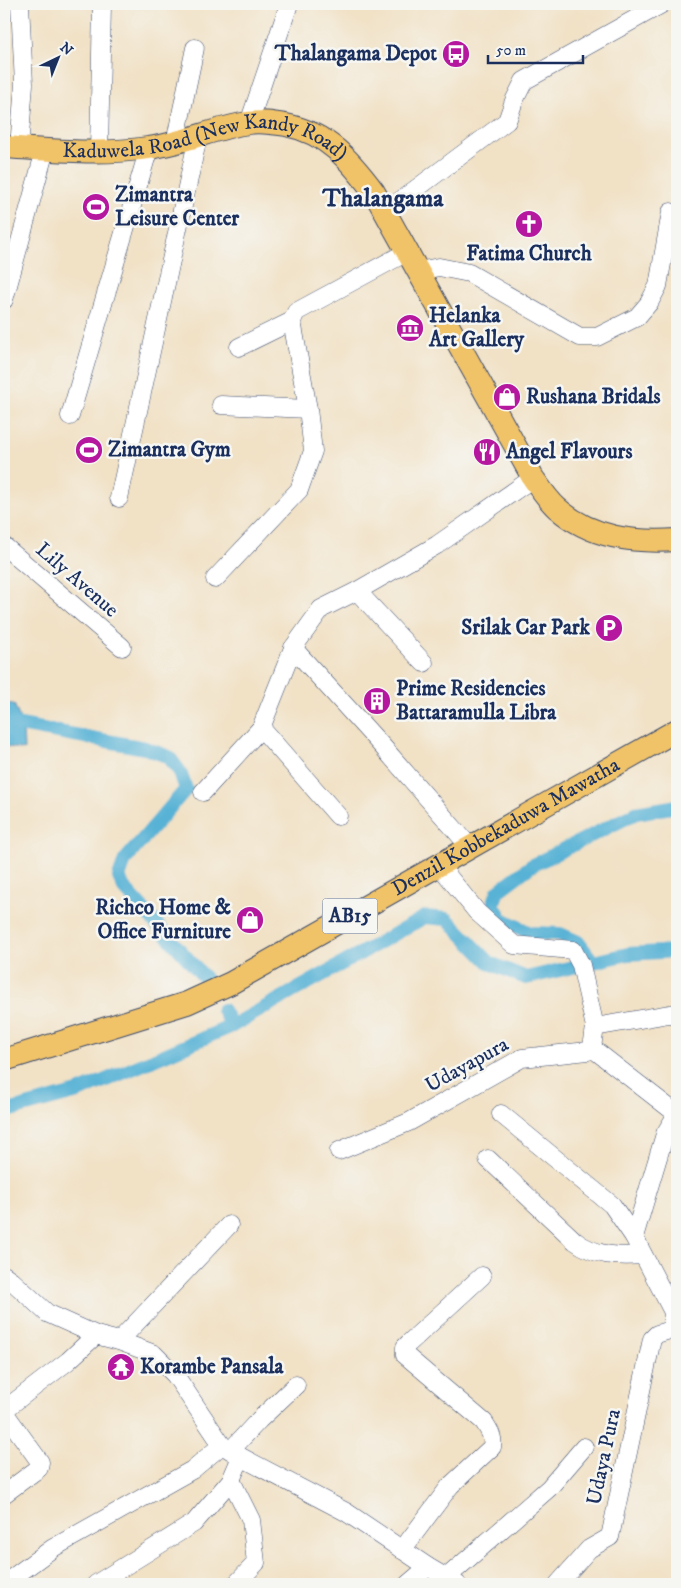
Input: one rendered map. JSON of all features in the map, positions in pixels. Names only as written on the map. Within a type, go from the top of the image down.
[{"type":"main road","name":"Kaduwela Road (New Kandy Road)","points":[[12,148],[99,152],[149,148],[249,123],[273,123],[293,126],[322,138],[334,146],[374,192],[533,478],[557,508],[588,529],[622,539],[638,541],[677,540]]},
{"type":"main road","name":"Denzil Kobbekaduwa Mawatha","points":[[4,1060],[187,1003],[231,983],[677,730]]},
{"type":"street","points":[[12,148],[24,84],[20,4]]},
{"type":"street","points":[[99,152],[102,4]]},
{"type":"street","points":[[249,123],[289,4]]},
{"type":"street","points":[[385,212],[507,121],[524,81],[662,4]]},
{"type":"street","points":[[175,142],[195,48]]},
{"type":"street","points":[[119,498],[198,137]]},
{"type":"street","points":[[70,416],[149,148]]},
{"type":"street","points":[[4,300],[45,150]]},
{"type":"street","points":[[418,271],[439,267],[469,273],[580,337],[597,337],[637,317],[649,303],[658,286],[672,212]]},
{"type":"street","points":[[215,579],[299,490],[313,452],[308,409],[292,321],[296,312],[406,252]]},
{"type":"street","points":[[239,347],[292,321]]},
{"type":"street","points":[[221,405],[308,409]]},
{"type":"street","points":[[203,792],[261,728],[294,648],[321,610],[437,545],[533,478]]},
{"type":"street","name":"Lily Avenue","points":[[4,546],[122,647]]},
{"type":"street","points":[[357,591],[424,663]]},
{"type":"street","points":[[294,648],[470,848]]},
{"type":"street","points":[[261,728],[338,816]]},
{"type":"street","points":[[439,865],[477,912],[514,945],[573,950],[581,965],[595,1027],[592,1048],[677,1114],[665,1134],[634,1237]]},
{"type":"street","points":[[595,1027],[677,1014]]},
{"type":"street","name":"Udayapura","points":[[339,1151],[409,1122],[522,1058],[588,1051],[592,1048]]},
{"type":"street","points":[[501,1114],[612,1205],[634,1237],[675,1318]]},
{"type":"street","points":[[488,1159],[574,1241],[585,1248],[595,1252],[622,1257],[643,1255]]},
{"type":"street","points":[[119,1341],[229,1225]]},
{"type":"street","points":[[4,1275],[47,1313],[96,1335],[154,1354],[174,1376],[231,1450],[346,1512],[451,1581],[549,1488],[584,1447]]},
{"type":"street","points":[[402,1550],[450,1486],[492,1447],[491,1433],[484,1422],[405,1354],[404,1351],[409,1343],[482,1276]]},
{"type":"street","name":"Udaya Pura","points":[[558,1584],[589,1549],[610,1537],[652,1338],[675,1318]]},
{"type":"street","points":[[4,1494],[39,1468],[40,1462],[4,1411],[68,1361],[96,1335]]},
{"type":"street","points":[[4,1584],[53,1548],[231,1450],[296,1385]]},
{"type":"street","points":[[231,1450],[231,1480],[251,1520],[256,1563],[236,1584]]},
{"type":"street","points":[[96,1584],[194,1523],[231,1480]]},
{"type":"street","points":[[408,1584],[428,1567]]},
{"type":"water","points":[[4,703],[14,704],[23,726],[24,750],[4,746]]},
{"type":"waterway","points":[[4,722],[145,748],[169,757],[180,772],[186,789],[125,860],[119,877],[124,888],[205,978]]},
{"type":"waterway","points":[[593,962],[578,942],[560,934],[530,933],[502,919],[493,905],[498,891],[531,866],[636,813],[677,806]]},
{"type":"waterway","points":[[4,1112],[78,1092],[232,1026],[425,917],[447,919],[490,963],[526,978],[628,954],[677,951]]},
{"type":"waterway","points":[[223,1010],[232,1026]]},
{"type":"place","name":"Thalangama Depot","points":[[456,54]]},
{"type":"place","name":"Zimantra Leisure Center","points":[[96,207]]},
{"type":"place","name":"Fatima Church","points":[[529,224]]},
{"type":"place","name":"Helanka Art Gallery","points":[[410,328]]},
{"type":"place","name":"Rushana Bridals","points":[[507,397]]},
{"type":"place","name":"Zimantra Gym","points":[[89,450]]},
{"type":"place","name":"Angel Flavours","points":[[487,452]]},
{"type":"place","name":"Srilak Car Park","points":[[609,628]]},
{"type":"place","name":"Prime Residencies Battaramulla Libra","points":[[377,701]]},
{"type":"place","name":"Richco Home & Office Furniture","points":[[250,920]]},
{"type":"place","name":"Korambe Pansala","points":[[121,1367]]},
{"type":"district","name":"Thalangama","points":[[383,199]]}]
